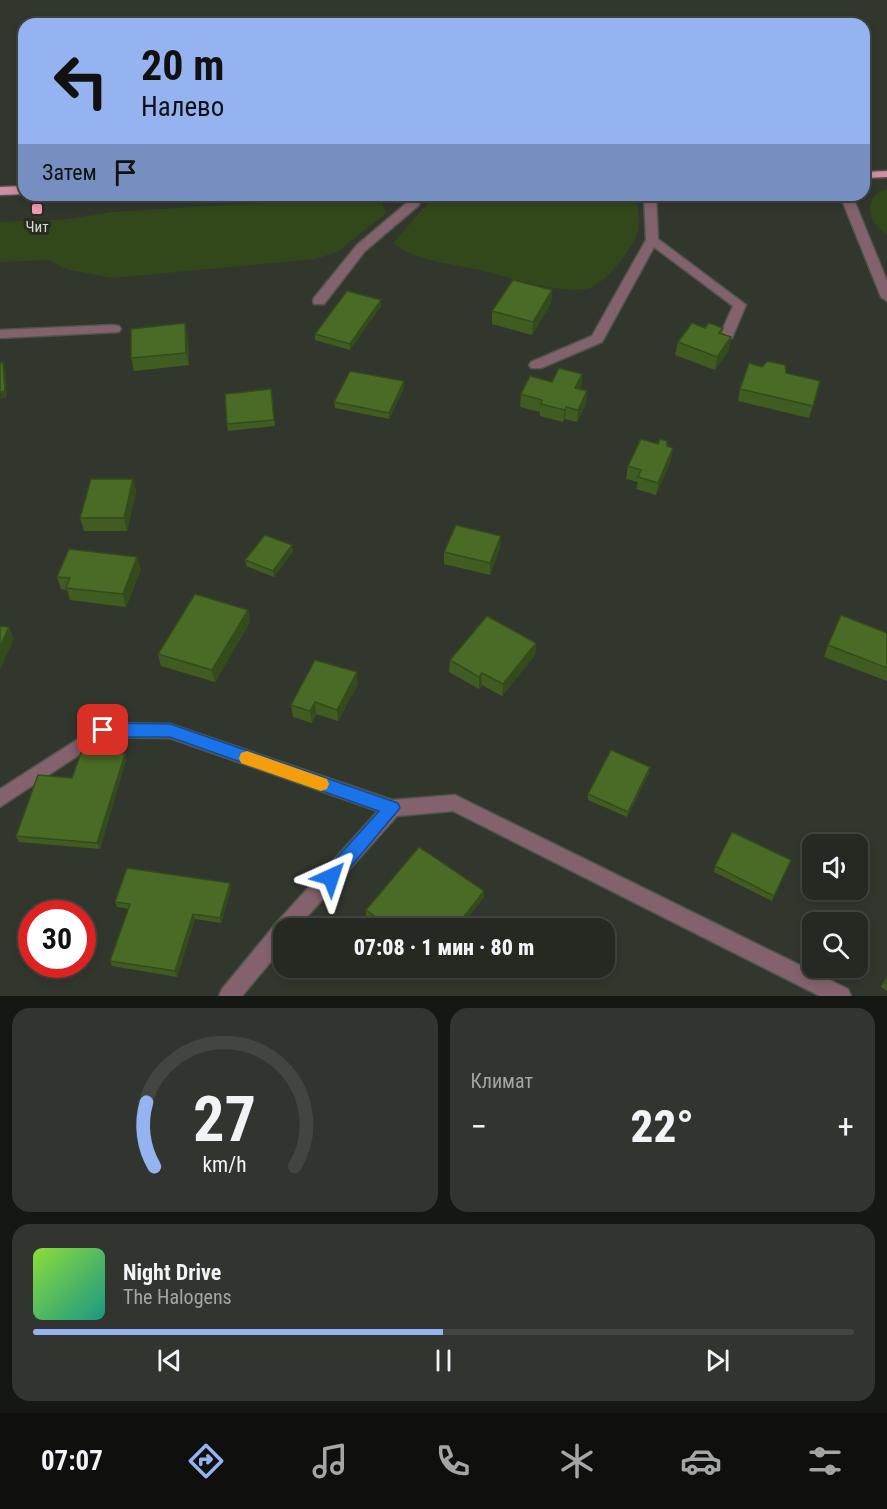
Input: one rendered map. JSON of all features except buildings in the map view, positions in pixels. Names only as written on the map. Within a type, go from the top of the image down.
[{"type":"main road","points":[[870,175],[887,174]]},
{"type":"main road","points":[[0,190],[18,190]]},
{"type":"street","points":[[319,301],[361,248],[415,201]]},
{"type":"street","points":[[536,365],[597,339],[652,240],[650,201]]},
{"type":"street","points":[[848,201],[887,297]]},
{"type":"street","points":[[652,240],[740,305],[727,335]]},
{"type":"street","points":[[0,334],[114,329]]},
{"type":"street","points":[[0,799],[103,730],[170,731],[392,808],[454,803],[841,996]]},
{"type":"street","points":[[294,918],[392,808]]},
{"type":"street","points":[[229,996],[273,942]]},
{"type":"green space","points":[[887,189],[887,234],[875,223],[870,210],[874,197]]},
{"type":"green space","points":[[294,201],[381,201],[386,213],[337,252],[315,259],[112,278],[66,269],[49,260],[0,262],[0,222],[61,220],[112,212]]},
{"type":"green space","points":[[430,201],[637,201],[639,219],[637,232],[628,251],[601,281],[592,287],[582,289],[553,288],[446,264],[412,254],[393,243]]},
{"type":"slow traffic","points":[[247,758],[321,784]]},
{"type":"place","name":"Чит","points":[[37,209]]},
{"type":"route","points":[[103,730],[170,731],[392,808],[331,877]]}]
